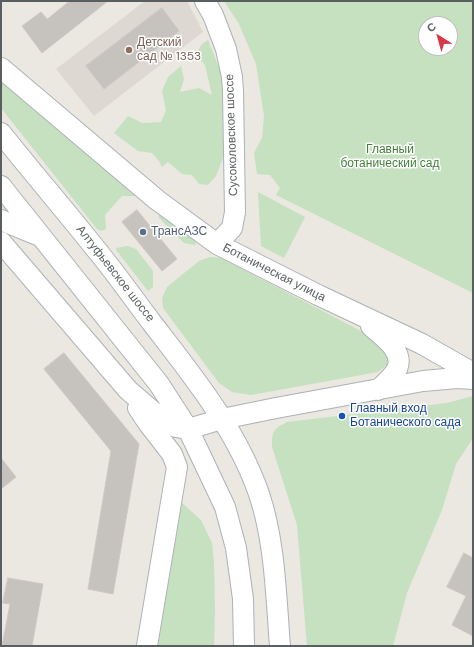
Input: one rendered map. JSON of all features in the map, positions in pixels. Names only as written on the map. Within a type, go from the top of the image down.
[{"type":"main road","name":"Сусоколовское шоссе","points":[[205,1],[213,15],[226,49],[232,77],[233,91],[235,212],[232,228],[217,244]]},
{"type":"main road","name":"Ботаническая улица","points":[[1,68],[157,200],[217,244],[262,268],[422,344],[473,373]]},
{"type":"main road","name":"Алтуфьевское шоссе","points":[[1,133],[96,249],[187,368],[222,420],[242,454],[259,493],[268,529],[276,591],[280,646]]},
{"type":"main road","points":[[1,186],[159,384],[188,429],[225,507],[236,548],[243,599],[244,646]]},
{"type":"main road","points":[[1,220],[43,237]]},
{"type":"main road","points":[[1,242],[128,390],[157,415],[176,427],[188,429],[276,408],[423,381],[457,378],[473,379]]},
{"type":"main road","points":[[359,315],[394,348],[398,358],[397,368],[378,390]]},
{"type":"main road","points":[[128,390],[148,423],[172,454],[177,467],[147,646]]},
{"type":"shaded area","name":"Детский сад № 1353","points":[[145,1],[187,1],[203,32],[94,116],[56,69]]},
{"type":"green space","name":"Главный ботанический сад","points":[[224,1],[473,1],[473,293],[276,195],[280,188],[270,175],[257,174],[254,153],[262,138],[264,116],[256,64],[239,24]]},
{"type":"green space","points":[[208,40],[223,78],[224,137],[223,158],[216,176],[208,185],[199,184],[192,175],[182,174],[168,162],[162,167],[152,153],[138,151],[114,133],[128,116],[142,123],[161,122],[166,110],[162,91],[168,77],[181,66],[184,79],[180,92],[199,88],[212,95],[205,65],[196,54],[202,44]]},
{"type":"green space","points":[[1,81],[138,196],[122,196],[105,215],[106,229],[101,231],[97,229],[1,108]]},
{"type":"green space","points":[[258,192],[305,217],[284,258],[261,246]]},
{"type":"green space","points":[[158,210],[196,242],[195,245],[184,243],[159,218]]},
{"type":"green space","points":[[128,246],[136,249],[153,271],[153,287],[148,291],[116,250],[116,248]]},
{"type":"green space","points":[[210,257],[221,258],[380,341],[390,352],[389,363],[378,372],[251,395],[232,392],[219,383],[163,308],[162,298],[167,287],[199,261]]},
{"type":"green space","points":[[473,396],[473,438],[456,464],[442,510],[407,593],[393,646],[307,646],[297,525],[272,447],[272,437],[274,431],[287,422],[447,403]]},
{"type":"green space","points":[[182,503],[201,520],[212,543],[215,611],[214,646],[158,646],[161,628],[160,621],[165,602],[162,597],[170,577],[172,551],[176,539]]},
{"type":"building","points":[[70,1],[108,1],[42,53],[22,26],[41,12],[47,19]]},
{"type":"building","points":[[162,8],[179,31],[104,89],[86,66]]},
{"type":"building","points":[[137,210],[177,259],[162,271],[122,222]]},
{"type":"building","points":[[64,353],[139,444],[113,594],[88,589],[111,451],[44,369]]},
{"type":"building","points":[[1,458],[16,477],[1,489]]},
{"type":"building","points":[[464,553],[473,558],[473,636],[452,625],[466,596],[447,587]]},
{"type":"building","points":[[8,578],[43,584],[32,646],[2,646],[10,604],[3,603]]},
{"type":"place","name":"Детский сад № 1353","points":[[129,50]]},
{"type":"place","name":"ТрансАЗС","points":[[143,232]]},
{"type":"place","name":"Главный вход Ботанического сада","points":[[342,416]]}]
